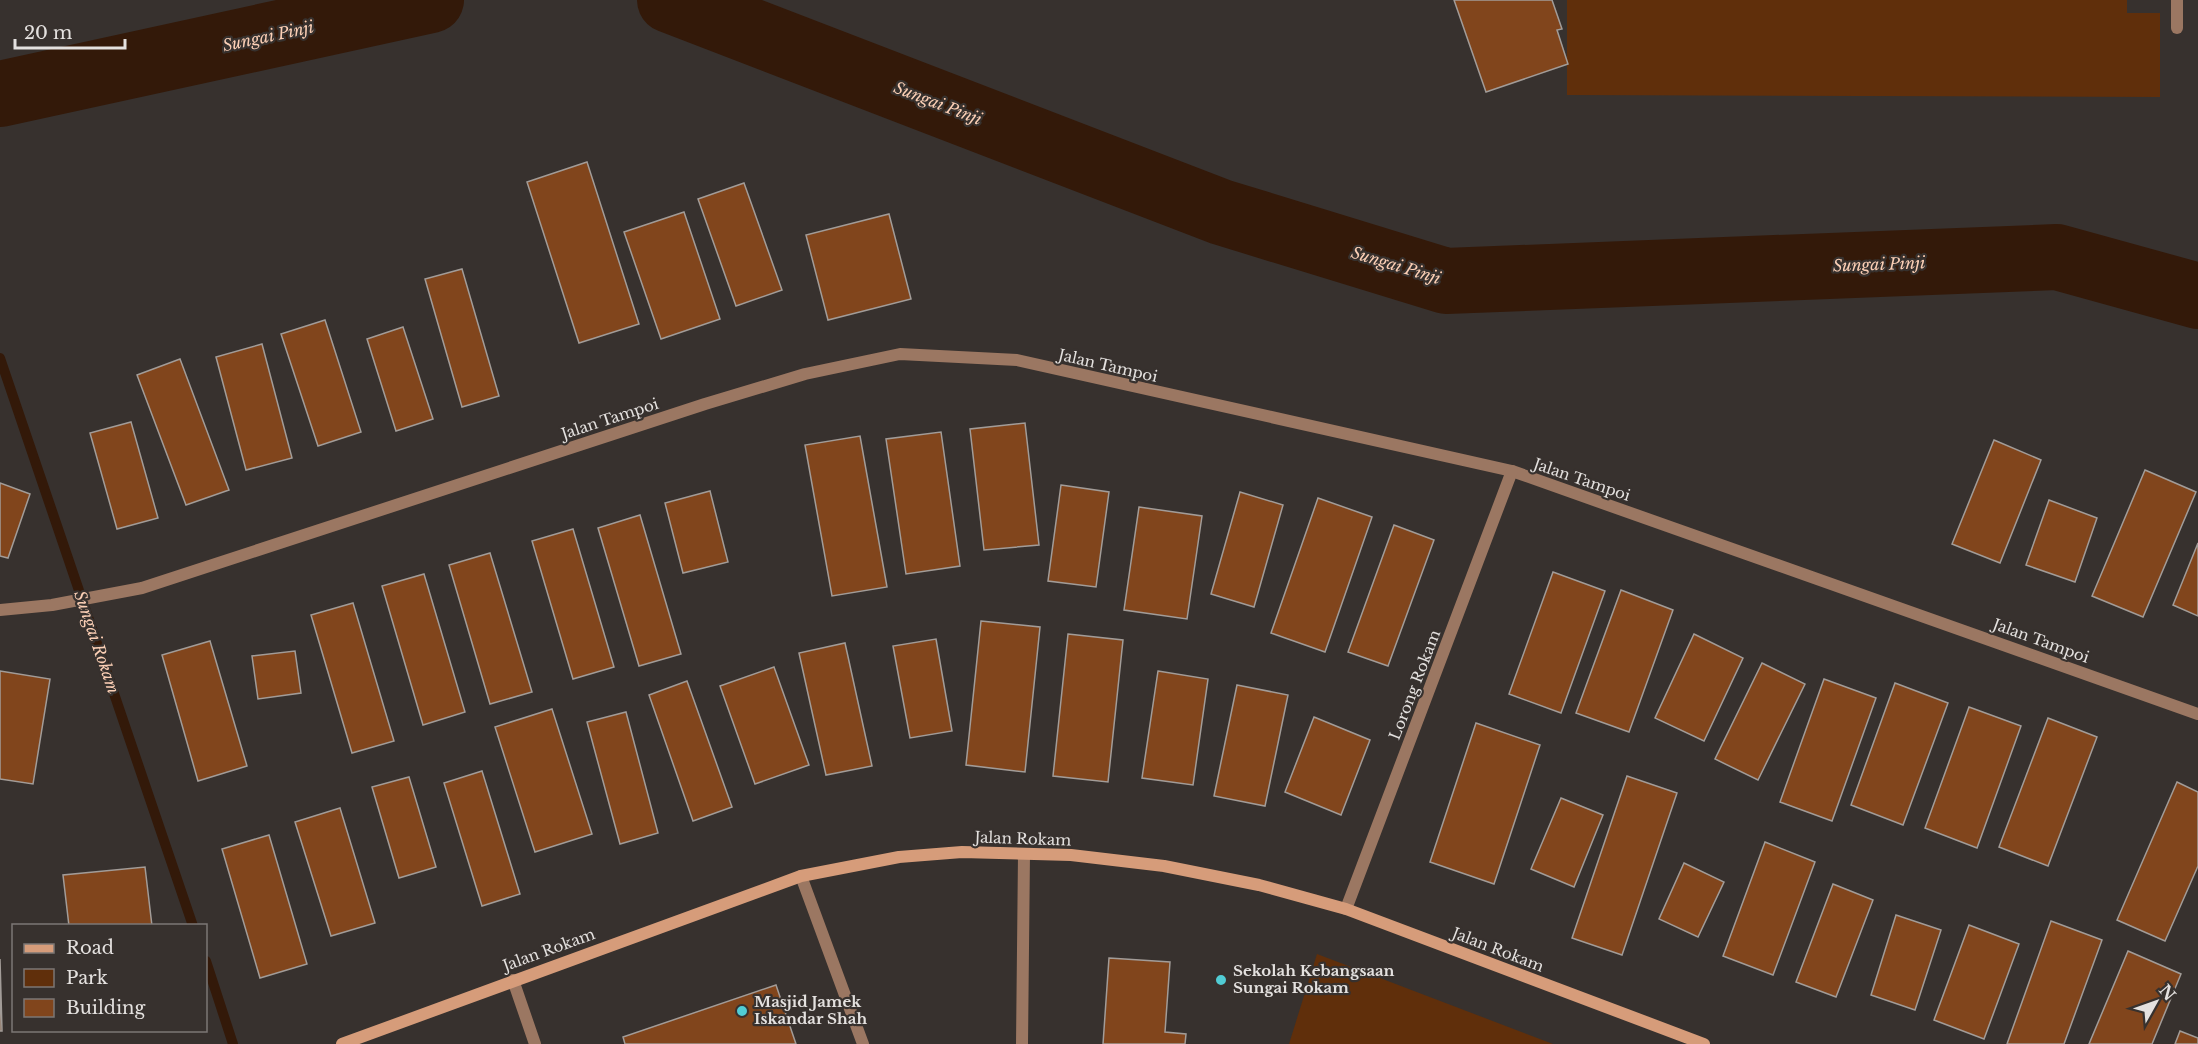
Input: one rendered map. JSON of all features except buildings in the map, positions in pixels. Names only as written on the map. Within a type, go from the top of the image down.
[{"type":"main road","name":"Jalan Rokam","points":[[342,1044],[801,876],[899,857],[962,852],[1071,855],[1164,866],[1259,885],[1346,909],[1704,1044]]},
{"type":"street","points":[[2177,0],[2177,28]]},
{"type":"street","name":"Jalan Tampoi","points":[[0,610],[52,605],[142,588],[705,404],[805,374],[900,354],[1017,360],[1512,471],[2198,714]]},
{"type":"street","name":"Lorong Rokam","points":[[1346,909],[1512,471]]},
{"type":"street","points":[[1022,1044],[1024,854]]},
{"type":"street","points":[[801,876],[863,1044]]},
{"type":"street","points":[[513,980],[535,1044]]},
{"type":"green space","points":[[1567,0],[2127,0],[2127,13],[2160,13],[2160,97],[1567,95]]},
{"type":"green space","points":[[1317,954],[1553,1044],[1289,1044]]},
{"type":"waterway","name":"Sungai Pinji","points":[[0,94],[431,0]]},
{"type":"waterway","name":"Sungai Pinji","points":[[670,0],[1221,212],[1446,281],[2057,257],[2198,296]]},
{"type":"waterway","name":"Sungai Rokam","points":[[0,358],[192,924]]},
{"type":"waterway","name":"Sungai Rokam","points":[[207,964],[233,1044]]},
{"type":"place","name":"Sekolah Kebangsaan Sungai Rokam","points":[[1221,980]]},
{"type":"place","name":"Masjid Jamek Iskandar Shah","points":[[742,1011]]}]
